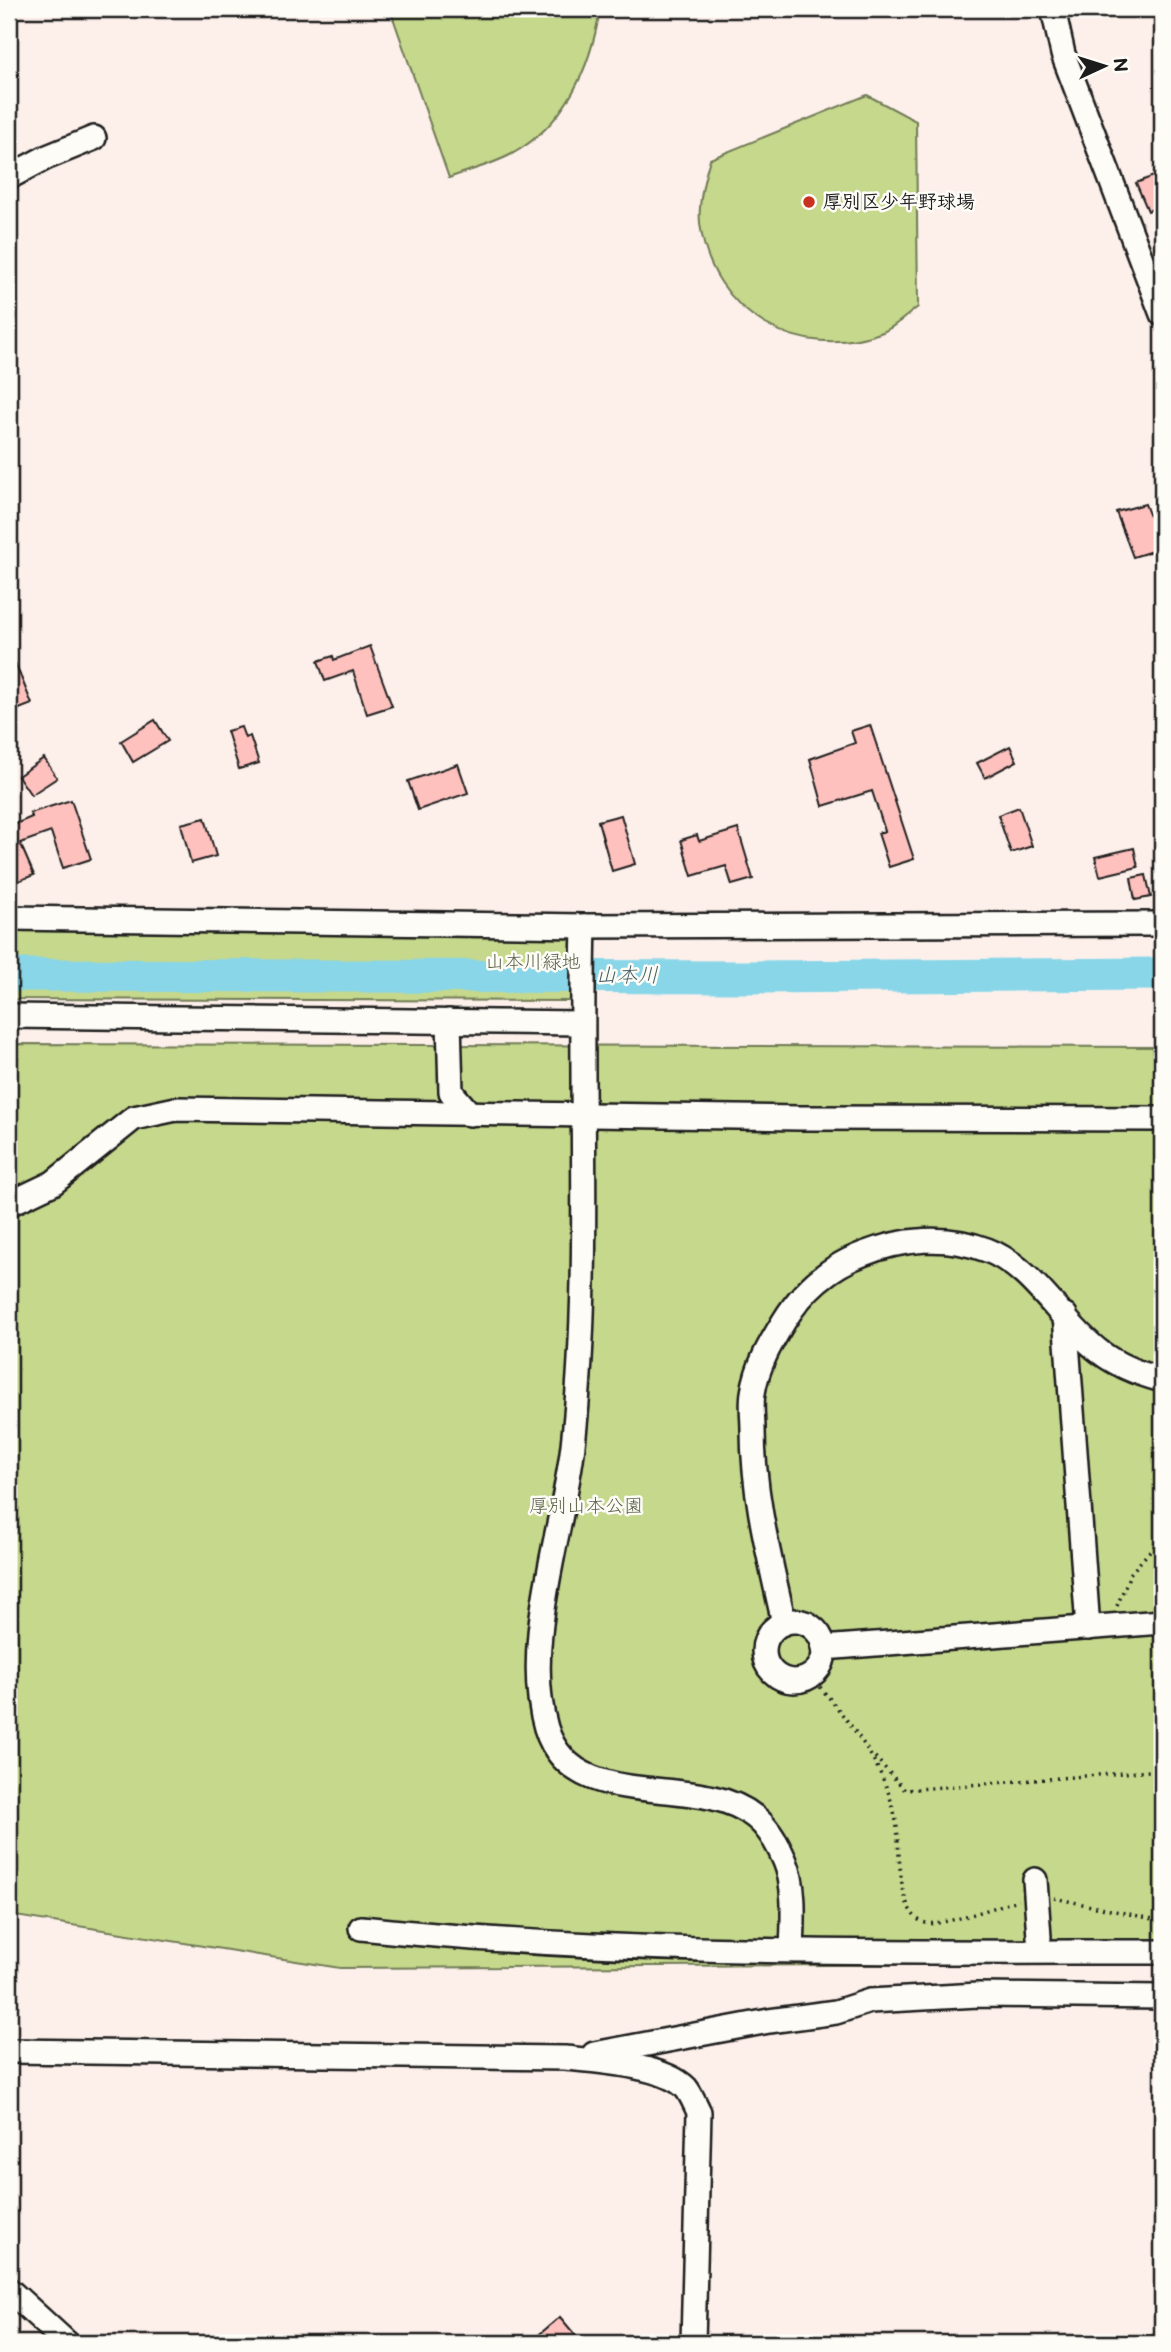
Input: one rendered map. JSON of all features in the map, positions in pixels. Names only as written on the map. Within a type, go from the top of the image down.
[{"type":"street","points":[[1053,9],[1063,54],[1160,303]]},
{"type":"street","points":[[9,177],[45,158],[94,138]]},
{"type":"street","points":[[9,918],[584,926],[1162,924]]},
{"type":"street","points":[[584,926],[581,1295],[573,1446],[538,1659],[539,1702],[548,1733],[566,1760],[588,1776],[616,1786],[713,1798],[755,1816],[786,1863],[793,1917],[792,1950]]},
{"type":"street","points":[[9,1016],[449,1021],[582,1015]]},
{"type":"street","points":[[449,1021],[451,1092],[470,1114]]},
{"type":"street","points":[[9,1204],[53,1183],[134,1118],[176,1109],[1162,1119]]},
{"type":"street","points":[[784,1623],[761,1520],[753,1453],[752,1394],[764,1353],[809,1286],[851,1258],[891,1242],[934,1240],[987,1250],[1012,1265],[1065,1308],[1101,1354],[1135,1373],[1162,1380]]},
{"type":"street","points":[[1065,1308],[1088,1628]]},
{"type":"street","points":[[801,1622],[809,1626],[821,1639],[821,1664],[811,1676],[787,1681],[771,1671],[766,1663],[764,1654],[767,1639],[784,1623],[801,1622]]},
{"type":"street","points":[[823,1648],[1162,1622]]},
{"type":"street","points":[[1035,1889],[1039,1937]]},
{"type":"street","points":[[361,1928],[481,1941],[598,1948],[1162,1952]]},
{"type":"street","points":[[565,2058],[769,2021],[836,2012],[870,2001],[978,1994],[1162,1997]]},
{"type":"street","points":[[9,2051],[565,2058],[612,2063],[666,2075],[685,2087],[699,2112],[693,2343]]},
{"type":"street","points":[[13,2303],[67,2343]]},
{"type":"path","points":[[1114,1626],[1121,1591],[1130,1574],[1162,1537]]},
{"type":"path","points":[[811,1676],[859,1733],[889,1795],[896,1822],[903,1890],[907,1906],[917,1919],[928,1924],[941,1922],[1035,1889],[1059,1898],[1162,1921]]},
{"type":"path","points":[[869,1750],[905,1790],[1162,1770]]},
{"type":"green space","points":[[390,9],[600,9],[596,31],[582,73],[561,111],[546,128],[510,155],[449,178]]},
{"type":"green space","points":[[728,9],[841,9],[786,17]]},
{"type":"green space","name":"厚別区少年野球場","points":[[867,95],[916,121],[918,307],[883,332],[851,340],[821,341],[791,335],[764,323],[741,306],[721,283],[708,255],[700,215],[702,191],[710,159]]},
{"type":"green space","name":"山本川緑地","points":[[572,925],[570,1001],[9,999],[9,926]]},
{"type":"green space","name":"厚別山本公園","points":[[9,1044],[1162,1047],[1162,1963],[340,1968],[9,1915]]},
{"type":"building","points":[[1156,175],[1162,191],[1162,205],[1148,211],[1136,183]]},
{"type":"building","points":[[1145,504],[1162,548],[1133,557],[1116,512]]},
{"type":"building","points":[[370,646],[392,706],[367,714],[353,671],[325,681],[318,661],[333,656],[334,660]]},
{"type":"building","points":[[9,648],[32,704],[9,713]]},
{"type":"building","points":[[155,720],[168,741],[133,762],[121,741]]},
{"type":"building","points":[[870,725],[914,859],[889,867],[878,833],[885,831],[872,791],[823,806],[810,759],[855,743],[851,731]]},
{"type":"building","points":[[241,727],[245,738],[250,736],[259,763],[239,769],[227,731]]},
{"type":"building","points":[[1010,746],[1017,761],[985,778],[977,763]]},
{"type":"building","points":[[44,758],[57,778],[31,795],[18,776]]},
{"type":"building","points":[[458,764],[468,793],[418,810],[408,781]]},
{"type":"building","points":[[71,800],[91,859],[63,868],[51,832],[20,843],[34,875],[13,883],[9,872],[9,815],[13,825],[32,817],[30,813]]},
{"type":"building","points":[[1019,807],[1032,846],[1011,853],[998,815]]},
{"type":"building","points":[[621,815],[635,864],[612,871],[598,821]]},
{"type":"building","points":[[205,818],[216,856],[191,863],[181,824]]},
{"type":"building","points":[[738,829],[753,879],[732,885],[726,866],[692,876],[681,840],[697,835],[699,841]]},
{"type":"building","points":[[1134,848],[1138,867],[1100,876],[1095,857]]},
{"type":"building","points":[[1146,875],[1151,897],[1135,900],[1131,878]]},
{"type":"building","points":[[560,2317],[582,2343],[529,2343]]},
{"type":"waterway","name":"山本川","points":[[9,975],[746,977],[1162,974]]},
{"type":"place","name":"厚別区少年野球場","points":[[809,202]]}]
